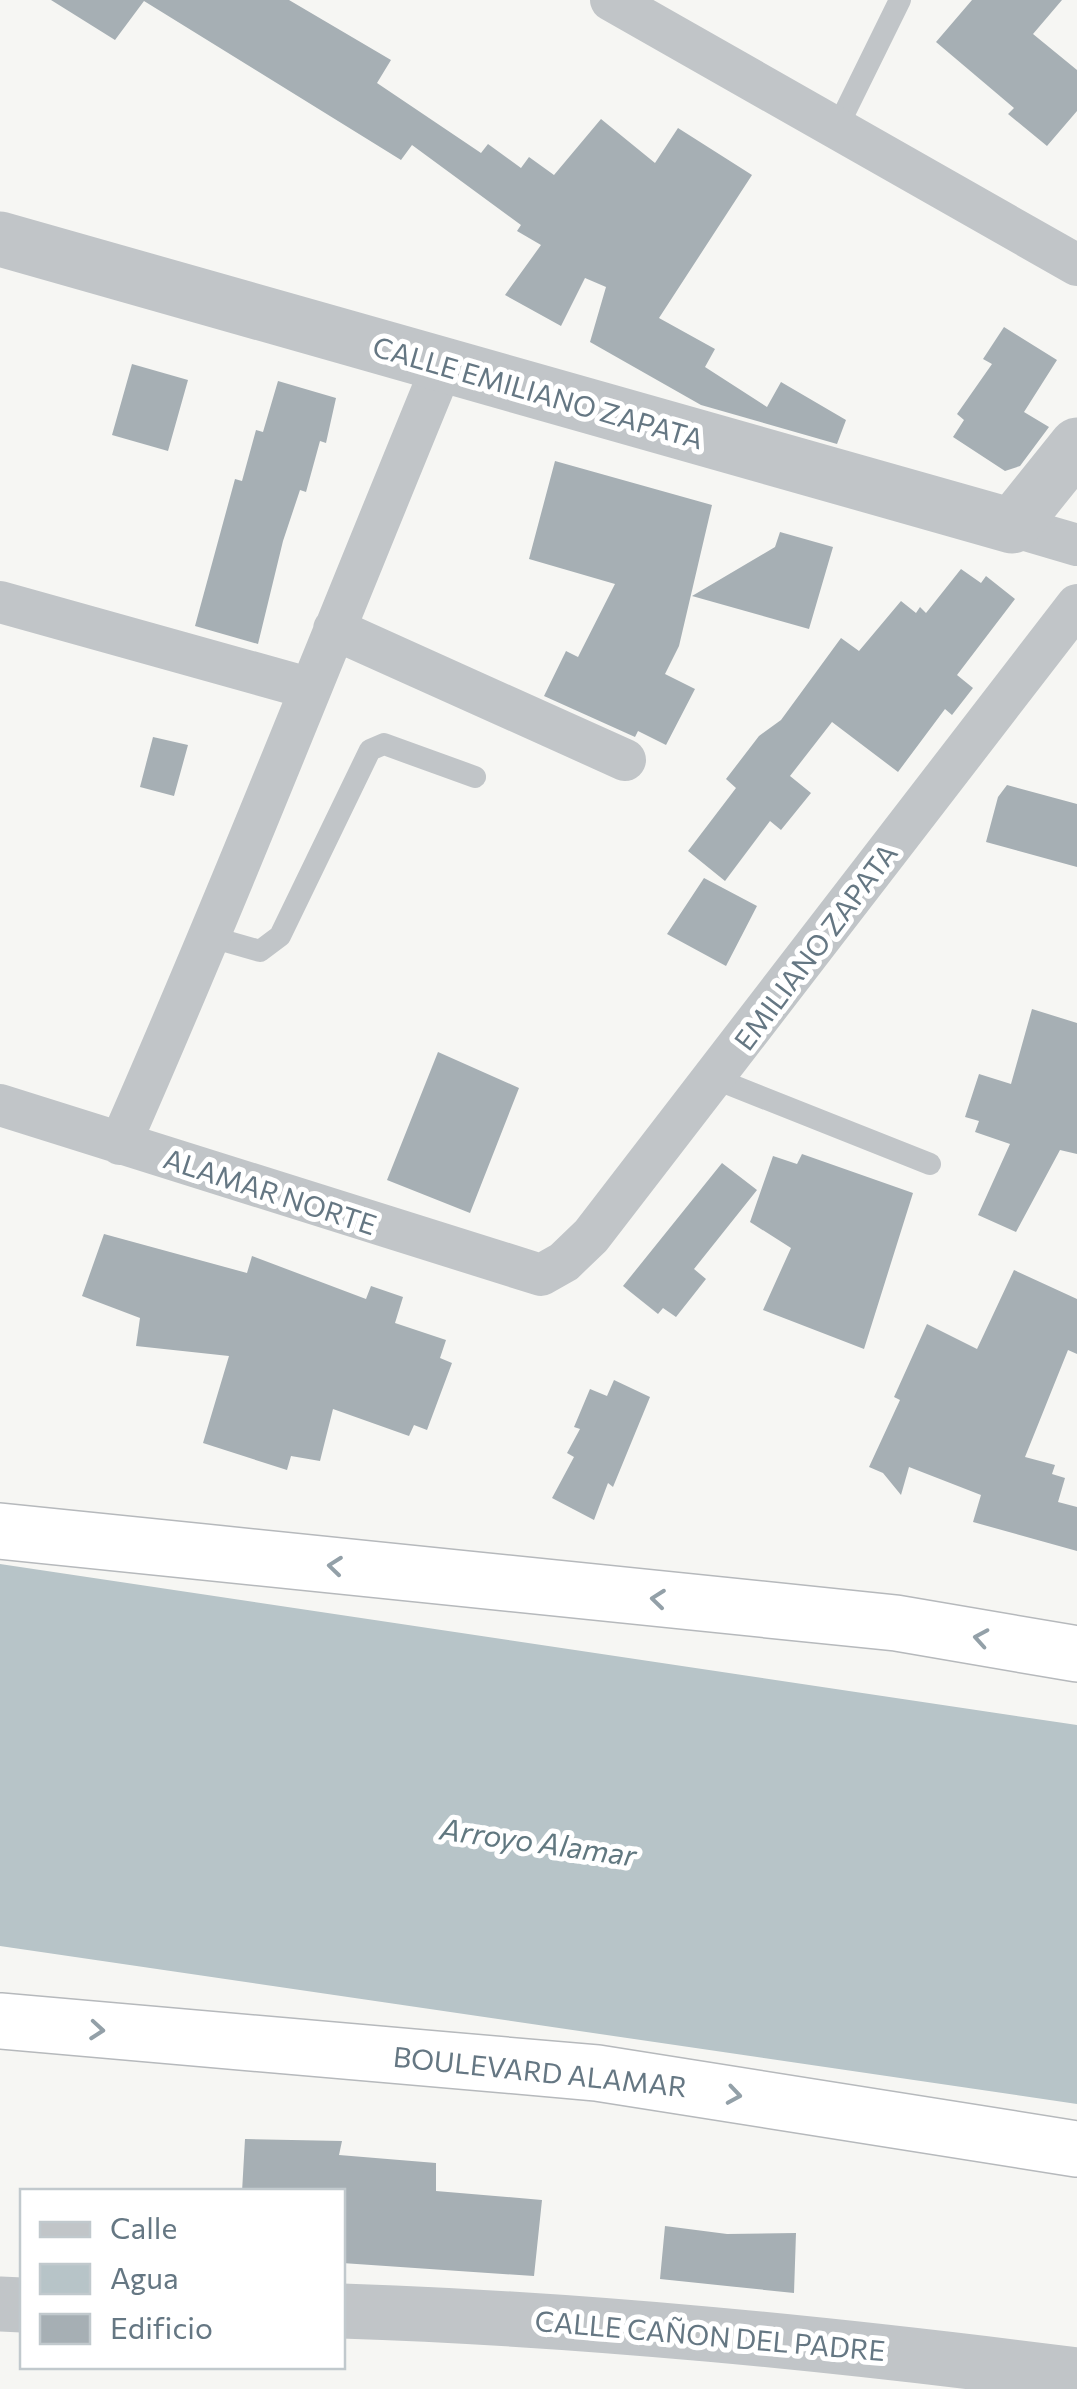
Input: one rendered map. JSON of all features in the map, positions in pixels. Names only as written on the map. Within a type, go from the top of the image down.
[{"type":"highway","points":[[0,1531],[896,1623],[1077,1654]]},
{"type":"highway","name":"BOULEVARD ALAMAR","points":[[0,2021],[597,2073],[1077,2149]]},
{"type":"street","points":[[622,3],[1077,265]]},
{"type":"street","name":"CALLE EMILIANO ZAPATA","points":[[0,239],[1077,545]]},
{"type":"street","points":[[120,1144],[212,937],[308,688],[442,367]]},
{"type":"street","points":[[1012,526],[1077,445]]},
{"type":"street","points":[[0,602],[308,688]]},
{"type":"street","name":"EMILIANO ZAPATA","points":[[542,1275],[564,1262],[591,1236],[716,1079],[1077,605]]},
{"type":"street","points":[[334,629],[625,760]]},
{"type":"street","name":"ALAMAR NORTE","points":[[0,1104],[542,1275]]},
{"type":"street","name":"CALLE CAÑON DEL PADRE","points":[[345,2312],[565,2320],[1077,2375]]},
{"type":"lane","points":[[837,128],[900,0]]},
{"type":"lane","points":[[212,937],[260,951],[280,936],[370,750],[384,744],[476,777]]},
{"type":"lane","points":[[716,1079],[930,1164]]},
{"type":"water","name":"Arroyo Alamar","points":[[0,1564],[1077,1725],[1077,2104],[0,1946]]},
{"type":"building","points":[[51,0],[289,0],[391,60],[377,83],[481,153],[488,144],[521,168],[529,157],[554,175],[601,119],[655,163],[678,128],[752,175],[659,318],[715,349],[705,367],[767,407],[781,382],[846,420],[837,444],[701,405],[590,342],[606,287],[585,278],[561,326],[505,295],[541,245],[517,231],[521,225],[412,145],[401,160],[144,1],[115,40]]},
{"type":"building","points":[[972,0],[1062,0],[1033,34],[1077,70],[1077,111],[1047,146],[1008,114],[1014,108],[936,42]]},
{"type":"building","points":[[1004,327],[1057,360],[1024,412],[1049,427],[1020,466],[1005,471],[953,437],[964,420],[957,414],[992,364],[983,359]]},
{"type":"building","points":[[132,364],[188,380],[168,451],[112,435]]},
{"type":"building","points":[[278,381],[336,398],[326,443],[320,441],[306,492],[300,490],[283,541],[258,644],[195,626],[235,479],[242,481],[256,430],[263,432]]},
{"type":"building","points":[[555,461],[712,505],[679,646],[665,674],[695,689],[666,745],[638,731],[635,737],[544,696],[566,651],[578,657],[615,584],[529,559]]},
{"type":"building","points":[[780,532],[833,547],[809,629],[692,596],[775,547]]},
{"type":"building","points":[[961,569],[981,583],[986,576],[1015,599],[957,675],[973,688],[952,715],[945,709],[898,772],[832,722],[790,776],[811,793],[781,830],[770,821],[725,881],[688,851],[736,788],[726,779],[759,736],[781,720],[841,638],[859,651],[901,601],[916,613],[920,607],[926,613]]},
{"type":"building","points":[[153,737],[188,745],[174,796],[140,787]]},
{"type":"building","points":[[1007,785],[1077,804],[1077,867],[986,842],[998,797]]},
{"type":"building","points":[[704,878],[757,906],[726,966],[667,934]]},
{"type":"building","points":[[1032,1009],[1077,1023],[1077,1154],[1060,1150],[1016,1232],[978,1215],[1010,1144],[975,1132],[979,1121],[965,1117],[979,1074],[1011,1084]]},
{"type":"building","points":[[438,1052],[519,1088],[470,1213],[387,1180]]},
{"type":"building","points":[[802,1154],[913,1193],[864,1349],[763,1310],[791,1248],[750,1222],[773,1156],[797,1164]]},
{"type":"building","points":[[722,1163],[757,1190],[694,1269],[706,1279],[676,1317],[663,1308],[658,1314],[623,1286]]},
{"type":"building","points":[[104,1234],[247,1273],[252,1256],[366,1299],[371,1286],[403,1297],[395,1323],[446,1340],[440,1358],[452,1363],[427,1430],[414,1425],[409,1436],[333,1409],[320,1461],[291,1456],[287,1470],[203,1443],[229,1356],[136,1346],[140,1318],[82,1296]]},
{"type":"building","points":[[1014,1270],[1077,1299],[1077,1354],[1068,1350],[1025,1457],[1055,1465],[1052,1474],[1065,1478],[1058,1502],[1077,1507],[1077,1551],[973,1522],[981,1495],[909,1467],[901,1495],[883,1473],[869,1467],[900,1400],[894,1397],[927,1324],[977,1349]]},
{"type":"building","points":[[614,1380],[650,1397],[613,1487],[608,1483],[594,1520],[552,1498],[574,1457],[567,1453],[580,1429],[574,1427],[590,1389],[607,1396]]},
{"type":"building","points":[[245,2139],[342,2141],[339,2155],[436,2163],[436,2191],[542,2200],[534,2276],[345,2263],[345,2189],[242,2189]]},
{"type":"building","points":[[665,2226],[727,2234],[796,2233],[794,2293],[660,2279]]}]
